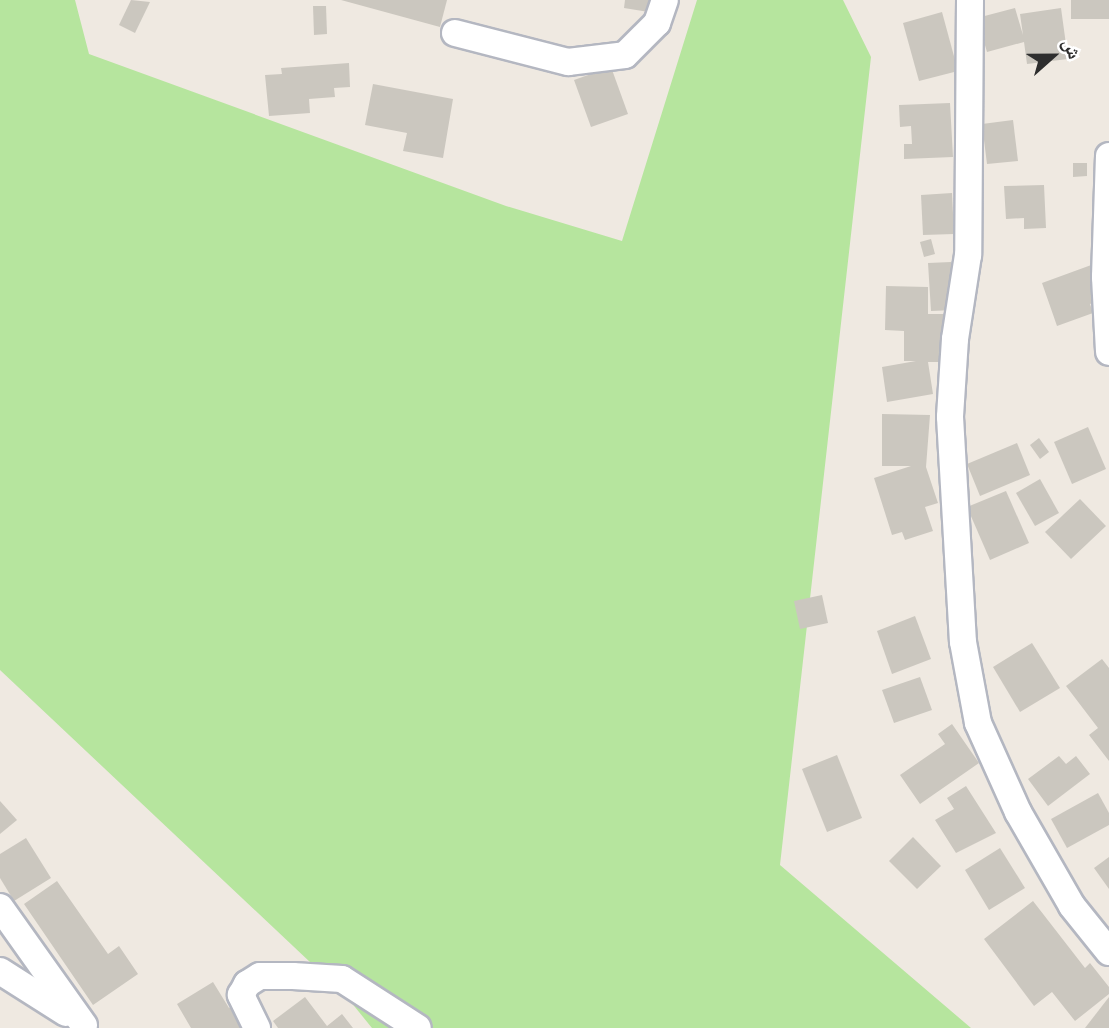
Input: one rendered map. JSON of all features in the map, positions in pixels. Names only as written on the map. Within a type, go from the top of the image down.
[{"type":"street","points":[[455,33],[568,62],[625,55],[657,23],[665,0]]},
{"type":"street","points":[[970,0],[968,255],[955,339],[950,417],[963,642],[978,723],[1018,811],[1072,906],[1109,952]]},
{"type":"street","points":[[1109,156],[1105,277],[1109,352]]},
{"type":"street","points":[[0,907],[85,1026]]},
{"type":"street","points":[[0,971],[85,1026]]},
{"type":"street","points":[[257,1028],[242,995],[247,984],[260,976],[342,979],[418,1028]]},
{"type":"green space","points":[[0,0],[75,0],[89,54],[506,206],[622,241],[697,0],[843,0],[871,57],[780,865],[971,1028],[372,1028],[346,996],[0,670]]},
{"type":"building","points":[[131,0],[150,2],[135,33],[119,25]]},
{"type":"building","points":[[341,0],[447,0],[440,27]]},
{"type":"building","points":[[625,0],[657,0],[655,13],[624,8]]},
{"type":"building","points":[[1071,0],[1109,0],[1109,19],[1071,19]]},
{"type":"building","points":[[313,6],[326,6],[327,34],[314,35]]},
{"type":"building","points":[[1015,8],[1023,35],[1020,14],[1061,8],[1068,59],[1027,64],[1024,42],[987,52],[977,18]]},
{"type":"building","points":[[942,12],[958,71],[919,81],[903,23]]},
{"type":"building","points":[[349,63],[350,87],[334,88],[335,97],[309,99],[310,113],[269,116],[265,75],[282,74],[281,68]]},
{"type":"building","points":[[611,67],[628,114],[591,127],[574,80]]},
{"type":"building","points":[[373,84],[453,99],[443,158],[403,151],[407,133],[365,125]]},
{"type":"building","points":[[950,103],[953,157],[904,159],[904,144],[912,144],[911,126],[900,127],[899,105]]},
{"type":"building","points":[[1013,120],[1018,161],[987,164],[982,124]]},
{"type":"building","points":[[1073,163],[1087,163],[1087,176],[1073,177]]},
{"type":"building","points":[[1044,185],[1046,228],[1024,229],[1024,218],[1006,219],[1004,186]]},
{"type":"building","points":[[952,193],[954,234],[923,235],[921,195]]},
{"type":"building","points":[[931,239],[935,254],[924,257],[920,242]]},
{"type":"building","points":[[951,262],[954,310],[931,311],[928,263]]},
{"type":"building","points":[[1094,264],[1106,298],[1090,304],[1093,313],[1057,326],[1042,283]]},
{"type":"building","points":[[886,286],[928,287],[928,314],[946,314],[946,362],[928,362],[933,394],[887,402],[882,367],[916,361],[904,361],[904,331],[885,330]]},
{"type":"building","points":[[882,414],[930,415],[926,467],[938,503],[925,507],[933,531],[905,540],[902,532],[892,535],[874,478],[911,466],[882,466]]},
{"type":"building","points":[[1088,427],[1106,469],[1072,484],[1054,442]]},
{"type":"building","points":[[1039,438],[1049,452],[1040,459],[1030,445]]},
{"type":"building","points":[[1017,443],[1030,475],[980,496],[967,464]]},
{"type":"building","points":[[1040,479],[1059,513],[1035,526],[1016,493]]},
{"type":"building","points":[[1006,491],[1029,543],[990,560],[967,507]]},
{"type":"building","points":[[1080,499],[1106,526],[1071,559],[1045,532]]},
{"type":"building","points":[[822,595],[828,623],[800,629],[794,601]]},
{"type":"building","points":[[915,616],[931,659],[892,674],[877,631]]},
{"type":"building","points":[[1032,643],[1060,688],[1020,712],[993,667]]},
{"type":"building","points":[[1102,659],[1109,668],[1109,761],[1089,735],[1098,728],[1066,686]]},
{"type":"building","points":[[920,677],[932,710],[894,723],[882,690]]},
{"type":"building","points":[[952,724],[979,763],[920,804],[900,775],[945,744],[938,734]]},
{"type":"building","points":[[837,755],[862,818],[827,832],[802,769]]},
{"type":"building","points":[[1059,756],[1066,764],[1076,756],[1090,774],[1048,806],[1028,779]]},
{"type":"building","points":[[966,786],[996,833],[956,853],[935,820],[954,809],[947,798]]},
{"type":"building","points":[[1098,793],[1109,813],[1109,825],[1067,848],[1051,819]]},
{"type":"building","points":[[0,801],[17,820],[0,834]]},
{"type":"building","points":[[913,837],[941,866],[917,889],[889,861]]},
{"type":"building","points":[[26,838],[51,878],[14,901],[0,878],[0,854]]},
{"type":"building","points":[[1000,848],[1025,888],[989,910],[965,870]]},
{"type":"building","points":[[1109,857],[1109,889],[1094,868]]},
{"type":"building","points":[[57,881],[108,954],[119,946],[138,974],[93,1005],[24,904]]},
{"type":"building","points":[[1033,901],[1085,968],[1090,963],[1109,987],[1109,994],[1075,1021],[1052,992],[1034,1006],[984,939]]},
{"type":"building","points":[[213,982],[229,1008],[237,1003],[253,1028],[191,1028],[177,1004]]},
{"type":"building","points":[[305,997],[327,1026],[342,1014],[353,1028],[278,1028],[273,1021]]},
{"type":"building","points":[[1109,997],[1109,1028],[1085,1028]]}]
